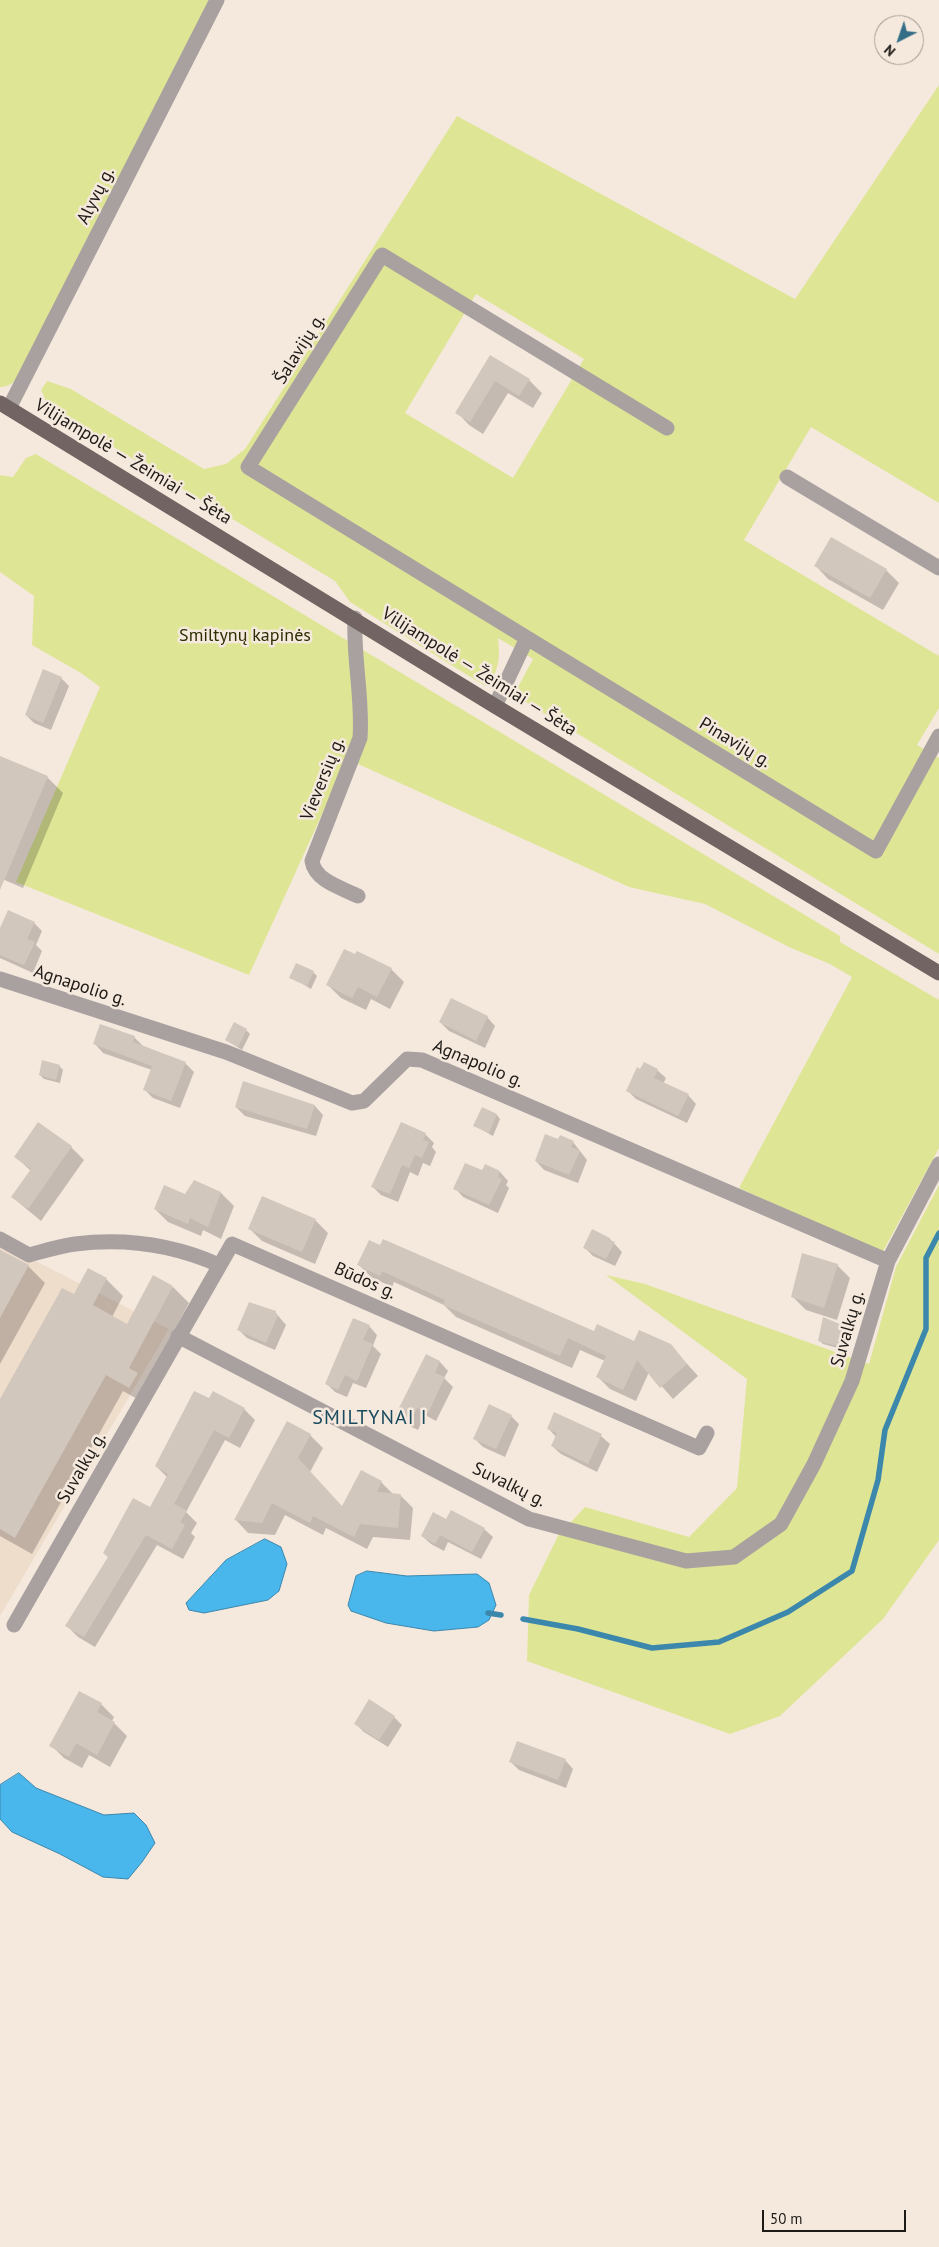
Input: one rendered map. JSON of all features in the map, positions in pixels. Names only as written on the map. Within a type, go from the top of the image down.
[{"type":"main road","name":"Vilijampolė — Žeimiai — Šėta","points":[[4,406],[355,618],[496,706],[939,972]]},
{"type":"street","name":"Alyvų g.","points":[[4,406],[217,0]]},
{"type":"street","name":"Šalavijų g.","points":[[527,638],[248,467],[382,255],[667,428]]},
{"type":"street","points":[[787,477],[939,568]]},
{"type":"street","name":"Vieversių g.","points":[[355,618],[354,643],[361,720],[360,738],[312,861],[313,867],[323,879],[358,896]]},
{"type":"street","points":[[496,706],[527,638]]},
{"type":"street","name":"Pinavijų g.","points":[[527,638],[876,851],[939,736]]},
{"type":"street","name":"Agnapolio g.","points":[[0,979],[226,1052],[352,1103],[364,1101],[407,1059],[422,1060],[888,1261]]},
{"type":"street","name":"Suvalkų g.","points":[[14,1626],[178,1336],[529,1518],[686,1562],[734,1557],[781,1524],[814,1464],[852,1381],[888,1261],[939,1164]]},
{"type":"street","points":[[0,1239],[29,1255],[75,1244],[147,1243],[200,1256],[219,1265],[178,1336]]},
{"type":"street","name":"Būdos g.","points":[[219,1265],[232,1244],[699,1448],[707,1433]]},
{"type":"shaded area","points":[[0,1243],[169,1329],[0,1616]]},
{"type":"green space","points":[[0,0],[209,0],[20,375],[14,382],[3,387],[0,387]]},
{"type":"green space","points":[[939,85],[939,503],[811,427],[744,540],[939,656],[939,708],[917,745],[939,758],[939,954],[524,701],[518,687],[533,659],[498,638],[498,664],[494,675],[485,686],[350,602],[335,581],[49,408],[41,390],[47,381],[71,389],[204,469],[226,464],[245,449],[457,116],[795,299]],"holes":[[[476,294],[584,359],[513,478],[405,413]]]},
{"type":"green space","name":"Smiltynų kapinės","points":[[36,454],[840,936],[840,942],[939,1000],[939,1148],[882,1253],[739,1188],[852,977],[830,964],[791,948],[705,904],[629,887],[347,759],[249,975],[16,882],[100,687],[81,673],[32,645],[34,596],[0,572],[0,475],[13,477],[26,458]]},
{"type":"green space","points":[[939,1185],[939,1540],[883,1619],[780,1716],[730,1734],[527,1661],[529,1595],[558,1536],[585,1507],[689,1537],[737,1488],[747,1379],[606,1275],[645,1284],[869,1364],[896,1267]]},
{"type":"water","points":[[265,1539],[281,1547],[287,1564],[279,1591],[268,1600],[204,1613],[189,1610],[186,1603],[226,1560]]},
{"type":"water","points":[[367,1571],[407,1576],[477,1574],[489,1583],[496,1605],[489,1620],[478,1627],[434,1631],[386,1623],[351,1611],[348,1605],[356,1576]]},
{"type":"water","points":[[19,1773],[36,1788],[104,1815],[134,1813],[146,1825],[155,1843],[128,1879],[103,1877],[60,1854],[12,1832],[0,1819],[0,1785]]},
{"type":"building","points":[[490,355],[530,379],[519,396],[495,381],[470,422],[455,413]]},
{"type":"building","points":[[831,537],[887,569],[870,598],[814,566]]},
{"type":"building","points":[[43,669],[62,677],[43,723],[25,715]]},
{"type":"building","points":[[0,756],[48,776],[0,890]]},
{"type":"building","points":[[8,910],[35,922],[27,939],[35,942],[24,965],[0,955],[0,928]]},
{"type":"building","points":[[344,949],[355,954],[357,951],[392,968],[377,997],[358,987],[352,998],[326,985]]},
{"type":"building","points":[[296,963],[314,971],[307,986],[289,978]]},
{"type":"building","points":[[451,998],[488,1016],[476,1041],[439,1022]]},
{"type":"building","points":[[234,1022],[247,1029],[238,1047],[225,1040]]},
{"type":"building","points":[[100,1024],[135,1036],[133,1042],[186,1062],[171,1101],[143,1090],[152,1066],[93,1044]]},
{"type":"building","points":[[42,1060],[60,1065],[56,1080],[39,1075]]},
{"type":"building","points":[[644,1062],[658,1069],[654,1078],[689,1094],[678,1116],[626,1091],[637,1067],[640,1069]]},
{"type":"building","points":[[243,1081],[315,1105],[307,1129],[235,1107]]},
{"type":"building","points":[[482,1107],[497,1114],[489,1133],[473,1126]]},
{"type":"building","points":[[38,1122],[72,1146],[28,1209],[11,1197],[31,1169],[14,1157]]},
{"type":"building","points":[[401,1122],[426,1133],[423,1140],[429,1142],[422,1158],[415,1155],[409,1168],[402,1165],[390,1194],[371,1187]]},
{"type":"building","points":[[545,1134],[558,1139],[560,1135],[574,1141],[571,1147],[580,1151],[569,1175],[535,1161]]},
{"type":"building","points":[[465,1163],[482,1170],[485,1164],[500,1171],[498,1177],[502,1179],[489,1205],[453,1189]]},
{"type":"building","points":[[194,1180],[221,1192],[208,1227],[190,1218],[188,1224],[154,1209],[164,1185],[185,1194]]},
{"type":"building","points":[[262,1196],[316,1219],[302,1252],[248,1229]]},
{"type":"building","points":[[592,1229],[615,1242],[606,1259],[583,1248]]},
{"type":"building","points":[[383,1239],[594,1331],[597,1324],[634,1341],[639,1330],[671,1344],[687,1364],[660,1388],[637,1360],[623,1390],[596,1377],[606,1356],[568,1338],[560,1356],[443,1305],[445,1300],[382,1271],[380,1276],[357,1265],[369,1240],[380,1245]]},
{"type":"building","points":[[0,1250],[29,1265],[0,1318]]},
{"type":"building","points":[[802,1253],[838,1264],[824,1308],[791,1297]]},
{"type":"building","points":[[88,1268],[107,1278],[93,1305],[127,1324],[153,1275],[173,1286],[129,1368],[138,1373],[129,1388],[106,1375],[15,1538],[0,1529],[0,1399],[62,1288],[74,1294]]},
{"type":"building","points":[[249,1302],[276,1311],[275,1314],[278,1315],[266,1343],[237,1330]]},
{"type":"building","points":[[823,1317],[847,1327],[841,1347],[818,1341]]},
{"type":"building","points":[[353,1318],[370,1325],[363,1340],[373,1344],[357,1381],[345,1375],[338,1390],[325,1384]]},
{"type":"building","points":[[426,1354],[440,1361],[435,1373],[445,1377],[428,1413],[417,1408],[410,1423],[395,1416]]},
{"type":"building","points":[[194,1391],[209,1398],[213,1391],[245,1408],[229,1438],[214,1430],[174,1504],[187,1511],[180,1522],[185,1525],[172,1549],[146,1535],[84,1637],[65,1626],[108,1557],[103,1553],[133,1498],[150,1507],[168,1474],[155,1466]]},
{"type":"building","points":[[489,1404],[512,1415],[496,1449],[473,1439]]},
{"type":"building","points":[[554,1412],[602,1434],[588,1464],[551,1446],[557,1433],[547,1429]]},
{"type":"building","points":[[287,1421],[311,1434],[298,1458],[342,1506],[361,1470],[382,1481],[377,1492],[401,1494],[398,1528],[360,1524],[354,1537],[313,1516],[310,1523],[272,1503],[262,1523],[234,1520]]},
{"type":"building","points":[[451,1510],[485,1528],[472,1552],[440,1535],[435,1544],[421,1536],[433,1512],[446,1519]]},
{"type":"building","points":[[79,1691],[102,1703],[97,1712],[115,1722],[97,1755],[76,1743],[69,1757],[49,1746]]},
{"type":"building","points":[[369,1699],[395,1716],[379,1740],[354,1724]]},
{"type":"building","points":[[517,1741],[566,1759],[558,1780],[509,1762]]},
{"type":"waterway","points":[[523,1619],[578,1629],[652,1648],[719,1642],[788,1612],[852,1571],[878,1480],[885,1430],[926,1329],[926,1258],[939,1233]]},
{"type":"waterway","points":[[488,1613],[501,1615]]},
{"type":"district","name":"SMILTYNAI I","points":[[370,1418]]}]
